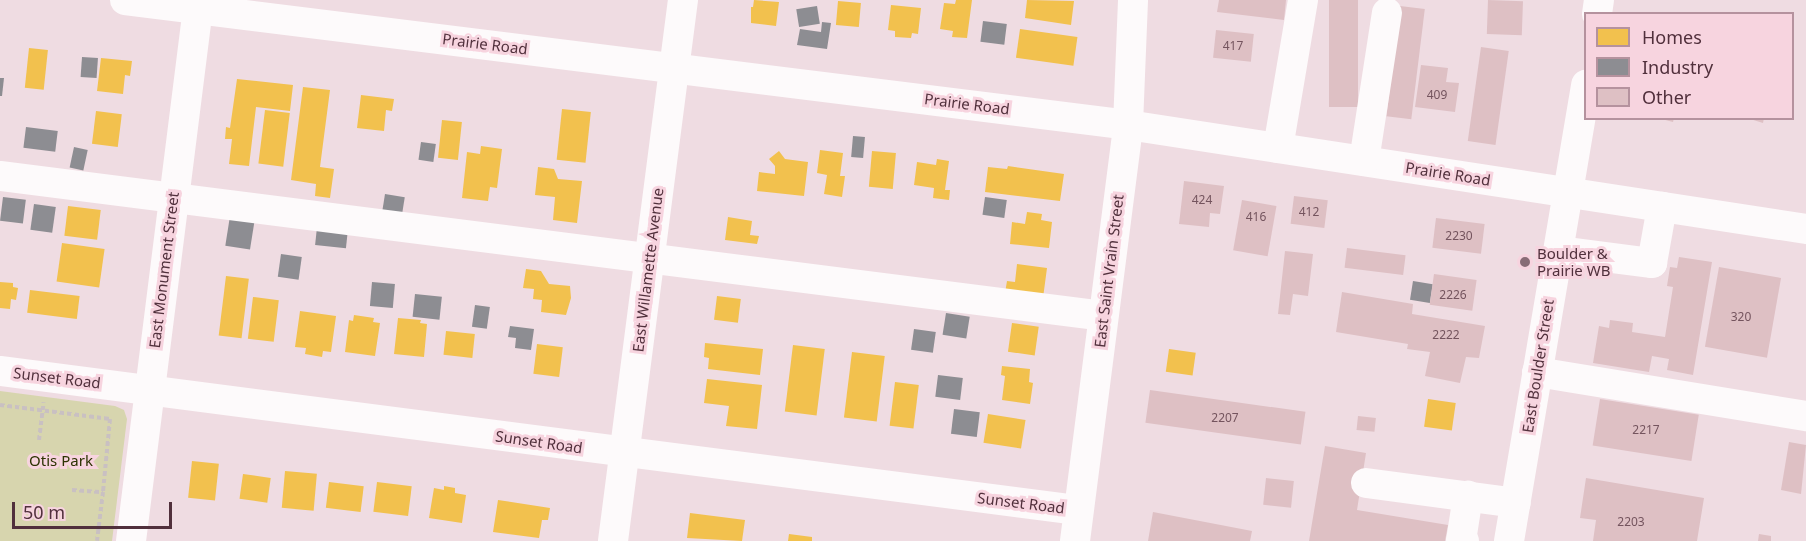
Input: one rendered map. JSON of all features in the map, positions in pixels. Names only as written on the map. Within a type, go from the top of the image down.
[{"type":"street","name":"Prairie Road","points":[[125,0],[198,5],[1128,125],[1806,229]]},
{"type":"street","name":"East Willamette Avenue","points":[[613,541],[683,0]]},
{"type":"street","name":"East Saint Vrain Street","points":[[1075,541],[1128,125],[1133,0]]},
{"type":"street","points":[[1278,148],[1303,0]]},
{"type":"street","name":"East Monument Street","points":[[131,541],[198,5]]},
{"type":"street","points":[[1364,161],[1387,13]]},
{"type":"street","name":"East Boulder Street","points":[[1509,541],[1584,95]]},
{"type":"street","points":[[0,176],[1104,316]]},
{"type":"street","points":[[1558,251],[1652,263],[1662,207]]},
{"type":"street","name":"Sunset Road","points":[[0,371],[1078,510]]},
{"type":"street","points":[[1537,372],[1806,416]]},
{"type":"street","points":[[1366,483],[1516,503]]},
{"type":"street","points":[[1464,541],[1461,541],[1468,496]]},
{"type":"path","points":[[39,440],[47,377]]},
{"type":"path","points":[[0,405],[110,419],[97,541]]},
{"type":"path","points":[[72,490],[103,492]]},
{"type":"green space","name":"Otis Park","points":[[0,391],[115,406],[124,410],[127,419],[112,541],[0,541]]},
{"type":"building: Homes","points":[[754,0],[779,2],[776,26],[751,23],[751,7],[753,7]]},
{"type":"building: Homes","points":[[956,0],[972,0],[967,38],[952,37],[953,31],[940,29],[944,3],[955,4]]},
{"type":"building: Homes","points":[[1027,0],[1074,1],[1071,25],[1025,18]]},
{"type":"building: Homes","points":[[838,1],[861,3],[859,27],[836,25]]},
{"type":"building: Homes","points":[[891,5],[921,8],[918,34],[912,33],[911,38],[895,37],[895,31],[888,30]]},
{"type":"building: Homes","points":[[1020,29],[1077,37],[1073,66],[1016,58]]},
{"type":"building: Homes","points":[[29,48],[48,50],[44,90],[25,88]]},
{"type":"building: Homes","points":[[101,58],[132,61],[130,76],[125,75],[123,94],[97,91]]},
{"type":"building: Homes","points":[[237,79],[293,85],[290,111],[256,107],[249,166],[229,164],[232,139],[225,139],[226,127],[230,128]]},
{"type":"building: Homes","points":[[303,87],[330,90],[320,167],[334,169],[330,198],[315,196],[316,184],[291,180]]},
{"type":"building: Homes","points":[[361,95],[394,99],[392,111],[386,110],[384,131],[357,128]]},
{"type":"building: Homes","points":[[562,109],[591,112],[586,163],[557,160]]},
{"type":"building: Homes","points":[[265,110],[290,113],[283,167],[258,164]]},
{"type":"building: Homes","points":[[96,111],[122,114],[118,147],[92,144]]},
{"type":"building: Homes","points":[[442,120],[462,122],[458,160],[438,158]]},
{"type":"building: Homes","points":[[481,146],[502,149],[497,188],[490,187],[488,201],[462,198],[467,152],[480,154]]},
{"type":"building: Homes","points":[[820,150],[843,153],[840,176],[845,176],[842,197],[824,194],[827,175],[817,173]]},
{"type":"building: Homes","points":[[779,151],[785,159],[808,162],[804,196],[757,191],[759,172],[775,174],[775,166],[769,159]]},
{"type":"building: Homes","points":[[872,151],[896,153],[893,189],[869,187]]},
{"type":"building: Homes","points":[[937,159],[949,161],[945,190],[950,190],[949,200],[933,198],[934,188],[914,185],[917,162],[936,165]]},
{"type":"building: Homes","points":[[1008,166],[1064,174],[1060,201],[985,192],[988,167],[1007,169]]},
{"type":"building: Homes","points":[[538,167],[554,169],[558,179],[582,181],[577,223],[553,220],[555,197],[535,195]]},
{"type":"building: Homes","points":[[68,206],[101,210],[97,240],[64,236]]},
{"type":"building: Homes","points":[[1027,212],[1042,214],[1041,220],[1052,222],[1049,248],[1010,244],[1012,222],[1025,224]]},
{"type":"building: Homes","points":[[728,217],[752,221],[750,235],[759,236],[757,244],[725,240]]},
{"type":"building: Homes","points":[[62,243],[105,249],[99,288],[57,282]]},
{"type":"building: Homes","points":[[1017,264],[1047,268],[1043,298],[1005,293],[1007,281],[1015,282]]},
{"type":"building: Homes","points":[[526,269],[541,271],[549,284],[570,286],[571,298],[566,315],[541,312],[542,300],[533,299],[534,289],[523,288]]},
{"type":"building: Homes","points":[[226,276],[249,279],[242,338],[219,336]]},
{"type":"building: Homes","points":[[0,282],[13,283],[13,287],[18,288],[16,300],[11,299],[10,309],[0,308]]},
{"type":"building: Homes","points":[[30,290],[80,296],[77,319],[27,313]]},
{"type":"building: Homes","points":[[717,296],[741,299],[738,323],[714,320]]},
{"type":"building: Homes","points":[[253,297],[279,300],[274,342],[248,339]]},
{"type":"building: Homes","points":[[300,311],[336,316],[331,352],[323,351],[322,357],[305,354],[306,348],[295,347]]},
{"type":"building: Homes","points":[[354,315],[374,318],[373,322],[380,323],[375,356],[345,352],[349,320],[353,321]]},
{"type":"building: Homes","points":[[398,318],[421,320],[420,323],[427,324],[424,357],[394,354]]},
{"type":"building: Homes","points":[[1012,323],[1039,327],[1035,355],[1008,352]]},
{"type":"building: Homes","points":[[446,331],[475,334],[472,358],[443,355]]},
{"type":"building: Homes","points":[[705,343],[763,349],[760,375],[708,369],[709,358],[704,357]]},
{"type":"building: Homes","points":[[537,344],[563,347],[559,377],[533,374]]},
{"type":"building: Homes","points":[[793,345],[825,349],[817,415],[785,412]]},
{"type":"building: Homes","points":[[1169,349],[1196,353],[1193,376],[1166,372]]},
{"type":"building: Homes","points":[[852,352],[885,356],[877,422],[844,418]]},
{"type":"building: Homes","points":[[1002,366],[1030,369],[1029,382],[1033,383],[1030,404],[1002,400],[1005,376],[1001,375]]},
{"type":"building: Homes","points":[[707,379],[762,385],[757,429],[726,426],[729,406],[704,403]]},
{"type":"building: Homes","points":[[895,382],[919,385],[913,429],[890,426]]},
{"type":"building: Homes","points":[[1428,399],[1456,403],[1452,431],[1424,427]]},
{"type":"building: Homes","points":[[988,414],[1026,420],[1021,449],[983,443]]},
{"type":"building: Homes","points":[[192,461],[219,464],[215,501],[188,498]]},
{"type":"building: Homes","points":[[285,471],[317,474],[314,511],[282,508]]},
{"type":"building: Homes","points":[[243,474],[271,478],[267,503],[240,499]]},
{"type":"building: Homes","points":[[329,482],[364,486],[361,512],[326,508]]},
{"type":"building: Homes","points":[[377,482],[412,486],[408,516],[373,512]]},
{"type":"building: Homes","points":[[444,486],[455,488],[455,493],[466,495],[462,523],[429,518],[434,488],[444,490]]},
{"type":"building: Homes","points":[[498,500],[550,508],[548,520],[542,520],[539,538],[493,532]]},
{"type":"building: Homes","points":[[690,513],[745,520],[742,541],[687,538]]},
{"type":"building: Homes","points":[[789,534],[812,537],[812,541],[788,541]]},
{"type":"building: Industry","points":[[817,6],[820,24],[799,27],[796,9]]},
{"type":"building: Industry","points":[[983,21],[1007,24],[1004,45],[980,42]]},
{"type":"building: Industry","points":[[822,22],[831,23],[827,49],[797,45],[800,29],[821,32]]},
{"type":"building: Industry","points":[[82,57],[98,58],[97,78],[81,77]]},
{"type":"building: Industry","points":[[0,78],[4,78],[2,96],[0,96]]},
{"type":"building: Industry","points":[[26,127],[58,131],[55,152],[23,148]]},
{"type":"building: Industry","points":[[853,136],[865,137],[863,158],[851,157]]},
{"type":"building: Industry","points":[[421,142],[436,144],[433,162],[418,160]]},
{"type":"building: Industry","points":[[74,147],[88,150],[83,170],[70,168]]},
{"type":"building: Industry","points":[[385,194],[405,197],[402,217],[382,214]]},
{"type":"building: Industry","points":[[3,197],[26,200],[23,224],[0,221]]},
{"type":"building: Industry","points":[[985,197],[1007,200],[1004,218],[982,215]]},
{"type":"building: Industry","points":[[34,204],[56,207],[52,233],[30,230]]},
{"type":"building: Industry","points":[[230,216],[255,220],[250,250],[225,246]]},
{"type":"building: Industry","points":[[317,227],[348,230],[346,248],[315,245]]},
{"type":"building: Industry","points":[[281,254],[302,257],[299,280],[278,277]]},
{"type":"building: Industry","points":[[1413,281],[1433,284],[1430,303],[1410,300]]},
{"type":"building: Industry","points":[[372,282],[395,284],[393,308],[370,306]]},
{"type":"building: Industry","points":[[415,294],[442,297],[439,320],[413,317]]},
{"type":"building: Industry","points":[[475,305],[490,307],[487,329],[472,327]]},
{"type":"building: Industry","points":[[946,313],[970,317],[966,338],[943,335]]},
{"type":"building: Industry","points":[[510,326],[534,329],[531,350],[515,348],[516,338],[508,337]]},
{"type":"building: Industry","points":[[914,329],[936,332],[933,353],[911,350]]},
{"type":"building: Industry","points":[[938,375],[963,378],[960,400],[935,397]]},
{"type":"building: Industry","points":[[954,409],[980,412],[977,437],[951,434]]},
{"type":"building: Other","points":[[1219,0],[1286,0],[1284,20],[1217,12]]},
{"type":"building: Other","points":[[1329,0],[1358,0],[1358,107],[1329,107]]},
{"type":"building: Other","points":[[1488,0],[1523,1],[1522,35],[1487,34]]},
{"type":"building: Other","points":[[1400,6],[1425,9],[1411,119],[1386,116]]},
{"type":"building: Other","points":[[1216,30],[1254,34],[1251,62],[1213,58]]},
{"type":"building: Other","points":[[1481,47],[1509,51],[1496,145],[1468,141]]},
{"type":"building: Other","points":[[1421,65],[1448,68],[1446,82],[1459,83],[1455,112],[1415,107]]},
{"type":"building: Other","points":[[1184,181],[1224,186],[1220,214],[1210,213],[1209,227],[1179,224]]},
{"type":"building: Other","points":[[1294,196],[1328,200],[1324,228],[1291,224]]},
{"type":"building: Other","points":[[1242,200],[1276,206],[1268,256],[1233,250]]},
{"type":"building: Other","points":[[1436,218],[1485,224],[1481,254],[1432,248]]},
{"type":"building: Other","points":[[1347,248],[1406,255],[1403,275],[1345,268]]},
{"type":"building: Other","points":[[1285,251],[1313,254],[1308,296],[1293,294],[1290,315],[1278,314]]},
{"type":"building: Other","points":[[1679,257],[1712,262],[1693,375],[1667,370],[1669,359],[1652,356],[1649,372],[1593,363],[1599,326],[1609,328],[1610,320],[1633,323],[1632,332],[1665,337],[1673,287],[1667,286],[1670,267],[1677,268]]},
{"type":"building: Other","points":[[1719,267],[1781,278],[1767,358],[1705,347]]},
{"type":"building: Other","points":[[1434,274],[1477,280],[1472,311],[1430,305]]},
{"type":"building: Other","points":[[1342,292],[1413,304],[1412,314],[1485,326],[1479,358],[1466,357],[1460,383],[1425,376],[1430,352],[1407,349],[1408,344],[1336,332]]},
{"type":"building: Other","points":[[1150,390],[1305,412],[1301,445],[1145,423]]},
{"type":"building: Other","points":[[1600,399],[1699,415],[1691,461],[1593,445]]},
{"type":"building: Other","points":[[1358,416],[1376,418],[1374,432],[1357,430]]},
{"type":"building: Other","points":[[1789,442],[1806,445],[1801,494],[1781,490]]},
{"type":"building: Other","points":[[1325,446],[1366,453],[1357,510],[1448,525],[1445,541],[1309,541]]},
{"type":"building: Other","points":[[1266,478],[1294,481],[1291,508],[1263,505]]},
{"type":"building: Other","points":[[1586,478],[1704,498],[1697,541],[1593,541],[1596,520],[1580,518]]},
{"type":"building: Other","points":[[1153,512],[1252,531],[1250,541],[1148,541]]},
{"type":"building: Other","points":[[1759,534],[1771,536],[1771,541],[1758,541]]},
{"type":"place","name":"Boulder & Prairie WB","points":[[1525,262]]}]
